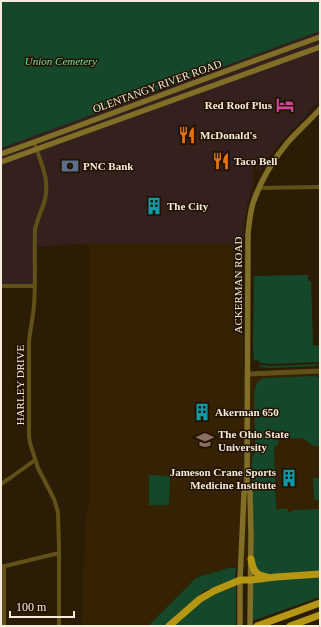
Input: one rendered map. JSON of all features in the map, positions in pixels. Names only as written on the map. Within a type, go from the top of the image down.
[{"type":"highway","points":[[251,559],[254,571],[258,574],[276,577]]},
{"type":"highway","points":[[169,626],[200,599],[224,586],[240,580],[320,574]]},
{"type":"highway","points":[[259,625],[320,603]]},
{"type":"highway","points":[[290,626],[320,615]]},
{"type":"main road","name":"OLENTANGY RIVER ROAD","points":[[1,154],[320,37]]},
{"type":"main road","name":"OLENTANGY RIVER ROAD","points":[[1,162],[320,47]]},
{"type":"main road","name":"ACKERMAN ROAD","points":[[240,626],[240,580],[244,493],[247,484],[248,234],[250,214],[259,188],[278,155],[288,142],[320,109]]},
{"type":"main road","name":"ACKERMAN ROAD","points":[[247,484],[250,492],[250,626]]},
{"type":"street","name":"HARLEY DRIVE","points":[[34,142],[44,170],[46,187],[44,203],[36,222],[35,230],[34,310],[29,342],[29,429],[30,443],[35,460],[57,506],[59,518],[59,626]]},
{"type":"street","points":[[259,188],[320,187]]},
{"type":"street","points":[[1,286],[34,286]]},
{"type":"street","points":[[248,374],[320,371]]},
{"type":"street","points":[[1,484],[35,460]]},
{"type":"street","points":[[4,626],[2,567],[59,553]]},
{"type":"shaded area","points":[[320,31],[320,100],[275,149],[260,171],[254,165],[254,122],[253,185],[247,205],[243,244],[89,243],[35,247],[34,286],[1,286],[1,148]]},
{"type":"shaded area","name":"The Ohio State University","points":[[89,243],[243,244],[243,371],[248,374],[320,371],[320,564],[228,568],[196,578],[148,626],[82,626],[85,519],[89,507]]},
{"type":"green space","name":"Union Cemetery","points":[[1,1],[320,1],[320,31],[1,148]]},
{"type":"green space","points":[[308,275],[308,281],[311,281],[313,345],[320,346],[320,362],[271,364],[261,363],[257,360],[254,361],[254,276]]},
{"type":"green space","points":[[320,364],[315,366],[271,368],[259,367],[260,365]]},
{"type":"green space","points":[[315,376],[320,378],[320,446],[313,446],[303,438],[279,439],[278,445],[274,447],[276,509],[288,509],[288,512],[292,512],[293,510],[320,509],[320,571],[266,575],[256,570],[253,553],[252,460],[255,446],[254,392],[259,381],[265,378]]},
{"type":"green space","points":[[149,475],[170,476],[169,505],[149,505]]},
{"type":"green space","points":[[313,478],[320,478],[320,501],[314,498]]},
{"type":"green space","points":[[228,568],[236,568],[234,580],[204,591],[164,626],[148,626],[196,578]]},
{"type":"green space","points":[[320,577],[320,597],[252,621],[254,581]]},
{"type":"green space","points":[[235,586],[236,626],[172,626],[207,598]]},
{"type":"place","name":"Red Roof Plus","points":[[285,105]]},
{"type":"place","name":"McDonald's","points":[[187,135]]},
{"type":"place","name":"Taco Bell","points":[[221,161]]},
{"type":"place","name":"PNC Bank","points":[[70,166]]},
{"type":"place","name":"The City","points":[[154,206]]},
{"type":"place","name":"Akerman 650","points":[[202,412]]},
{"type":"place","name":"The Ohio State University","points":[[205,440]]},
{"type":"place","name":"Jameson Crane Sports Medicine Institute","points":[[289,478]]}]
